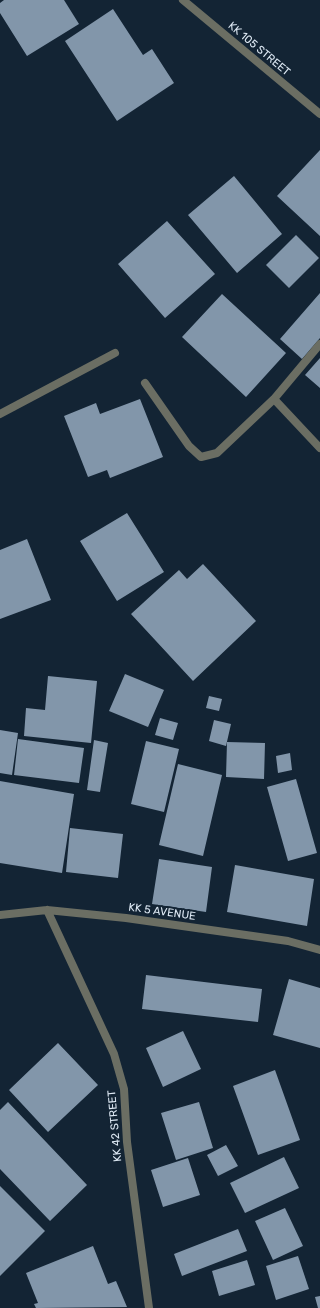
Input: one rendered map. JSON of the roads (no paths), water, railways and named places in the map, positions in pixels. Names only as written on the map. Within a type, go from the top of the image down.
[{"type":"street","name":"KK 105 STREET","points":[[183,0],[320,114]]},
{"type":"street","points":[[145,382],[189,446],[202,457],[217,454],[274,399],[320,344]]},
{"type":"street","points":[[0,414],[115,353]]},
{"type":"street","points":[[274,399],[320,448]]},
{"type":"street","name":"KK 5 AVENUE","points":[[0,915],[47,910],[126,918],[280,940],[320,950]]},
{"type":"street","name":"KK 42 STREET","points":[[47,910],[114,1054],[124,1089],[127,1142],[149,1308]]}]
